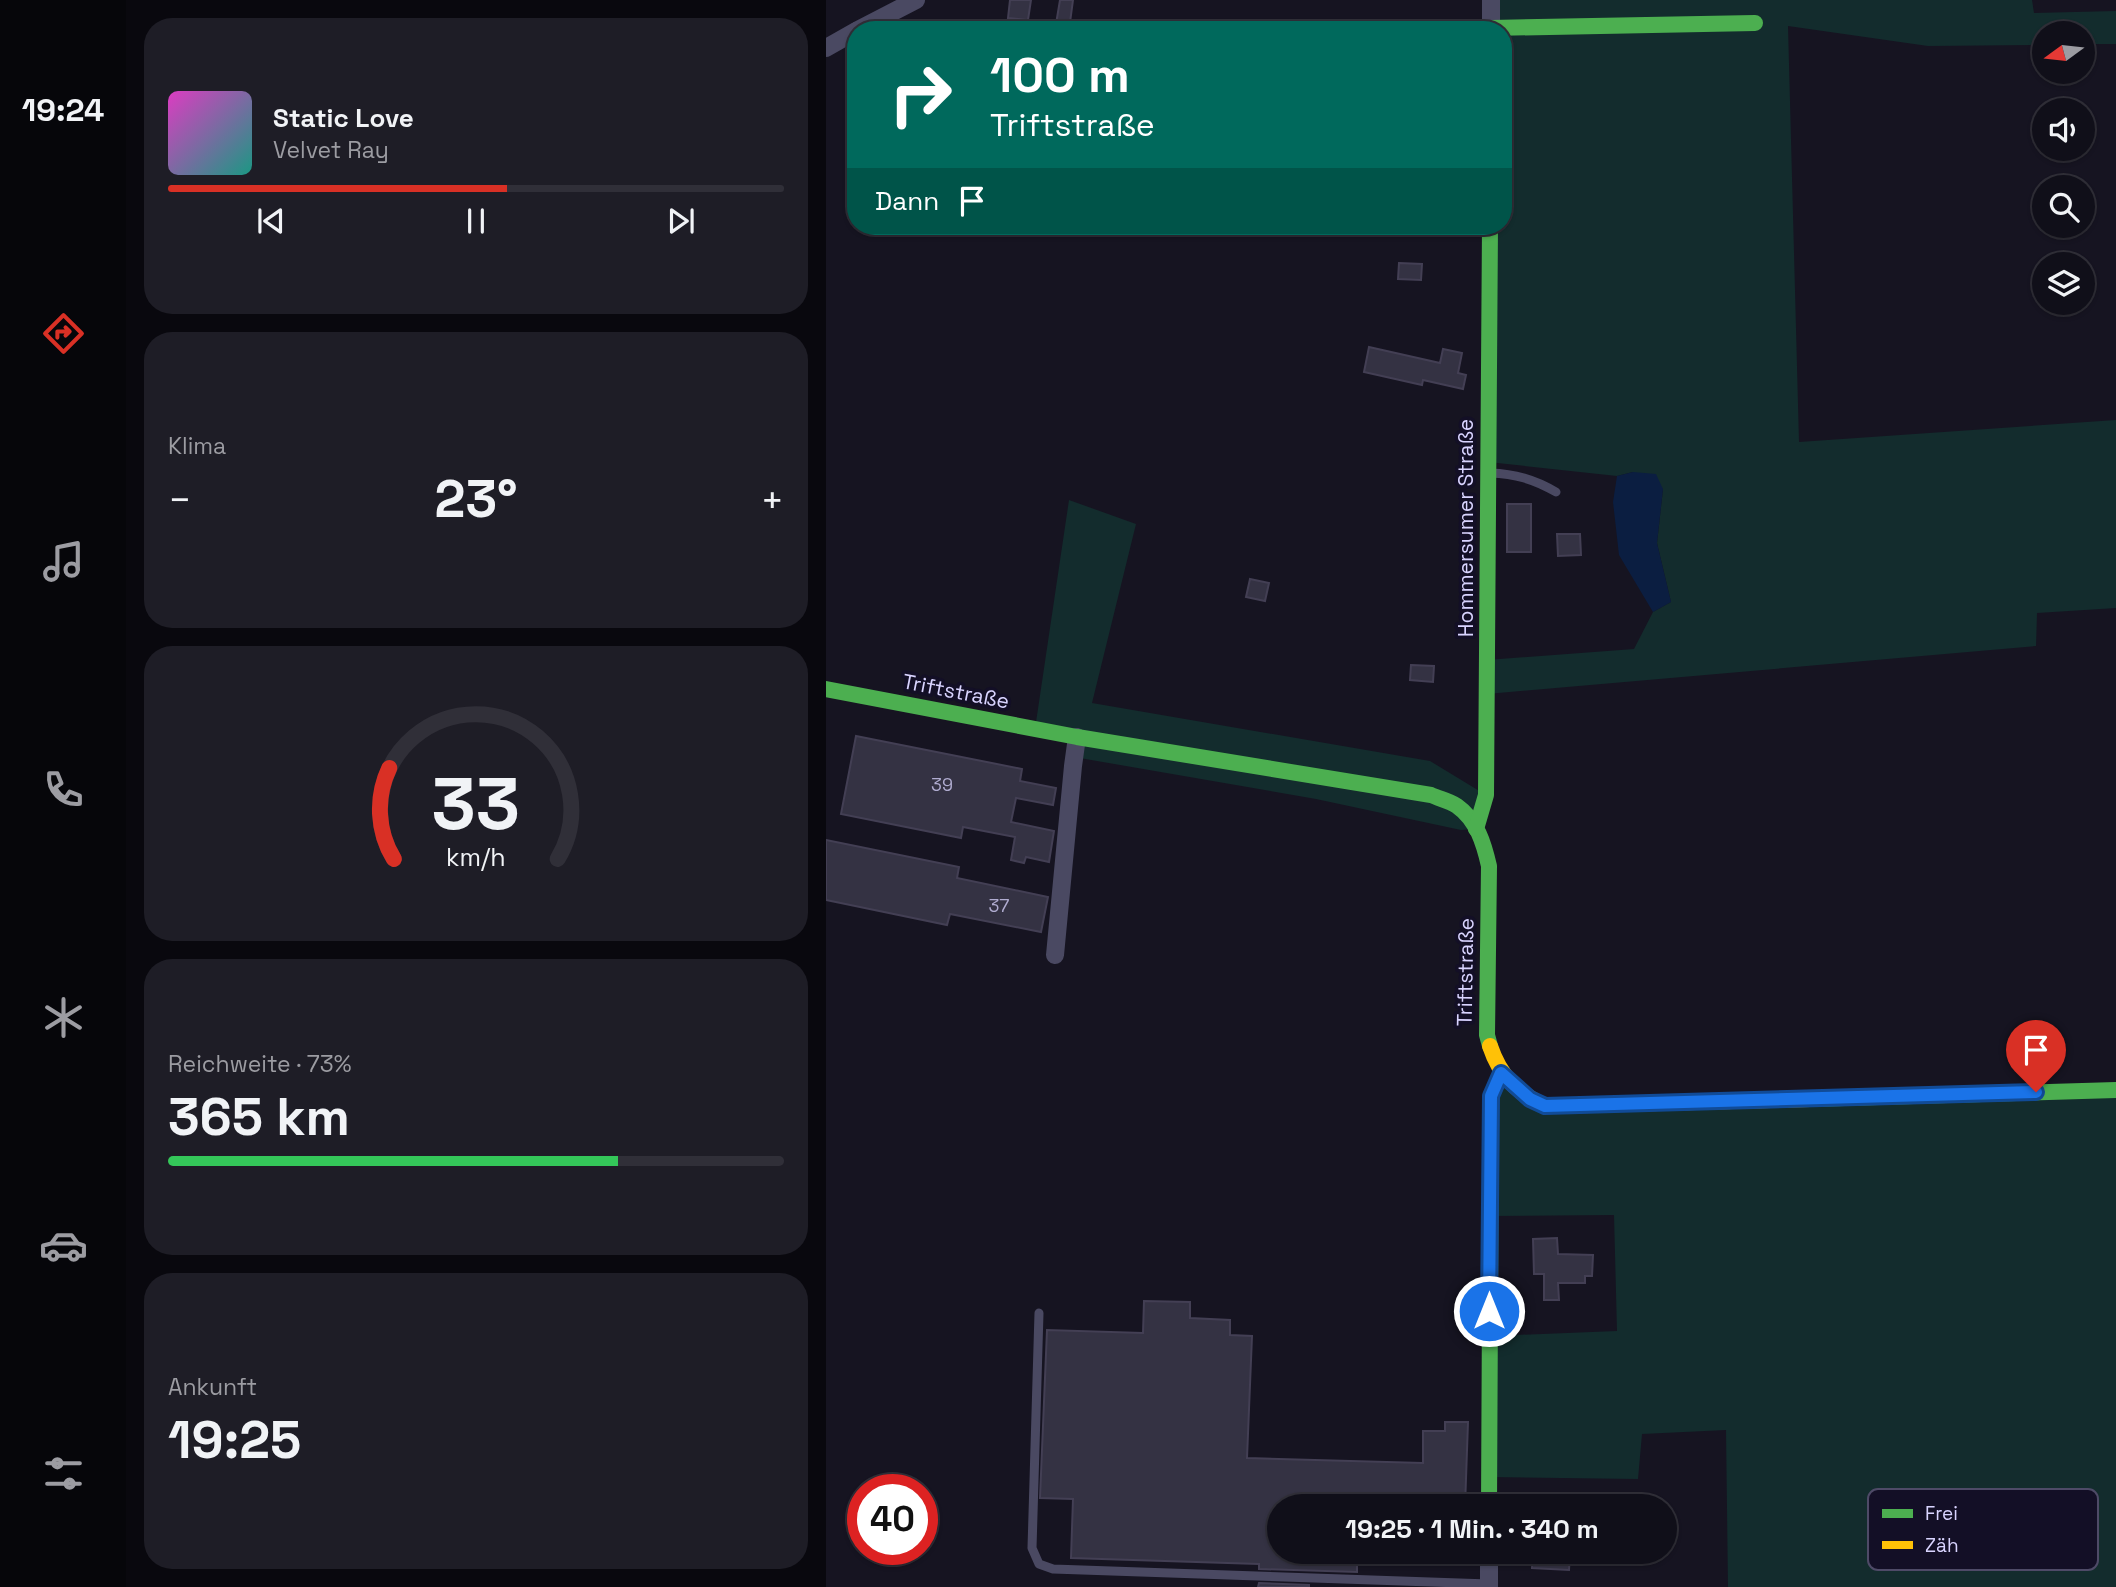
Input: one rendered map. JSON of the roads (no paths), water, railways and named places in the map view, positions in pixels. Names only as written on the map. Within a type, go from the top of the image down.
[{"type":"street","points":[[875,21],[916,0]]},
{"type":"street","points":[[1491,0],[1491,21]]},
{"type":"street","points":[[1512,29],[1755,23]]},
{"type":"street","points":[[826,48],[847,36]]},
{"type":"street","name":"Hommersumer Straße","points":[[1476,829],[1486,795],[1490,235]]},
{"type":"street","name":"Triftstraße","points":[[826,689],[1077,737],[1431,795],[1456,805],[1476,829],[1486,849],[1489,866],[1487,1035],[1492,1056],[1501,1073],[1530,1099],[1545,1106],[2116,1090]]},
{"type":"street","points":[[1055,955],[1077,737]]},
{"type":"street","points":[[1489,1494],[1491,1096],[1501,1073]]},
{"type":"street","points":[[1489,1564],[1489,1585]]},
{"type":"lane","points":[[1488,473],[1524,476],[1556,492]]},
{"type":"lane","points":[[1039,1313],[1031,1549],[1038,1564],[1053,1569],[1489,1585]]},
{"type":"water","points":[[1633,472],[1656,474],[1663,489],[1657,543],[1671,602],[1653,612],[1619,555],[1613,502],[1617,476]]}]
